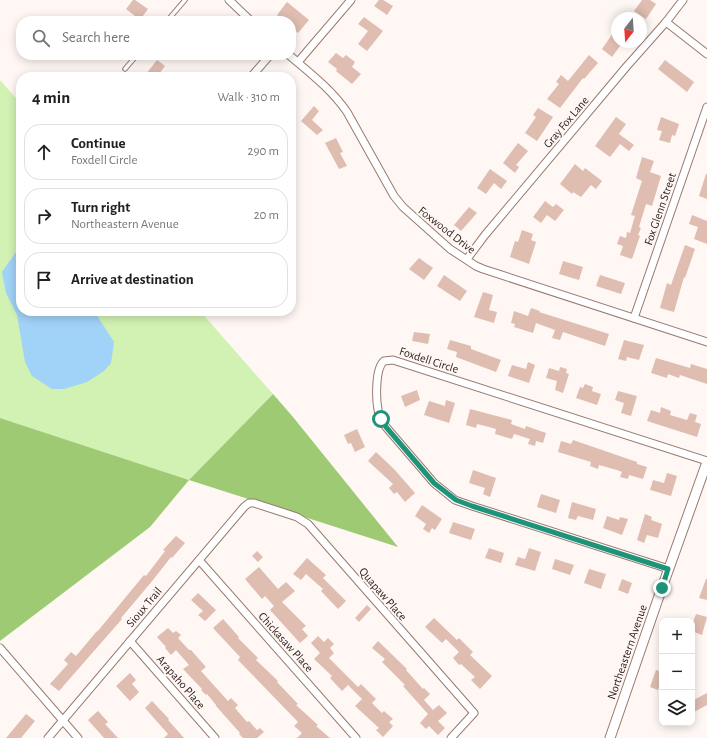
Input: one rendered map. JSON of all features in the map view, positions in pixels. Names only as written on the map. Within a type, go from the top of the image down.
[{"type":"street","points":[[228,0],[246,16]]},
{"type":"street","points":[[298,62],[351,0]]},
{"type":"street","name":"Gray Fox Lane","points":[[467,259],[485,235],[683,0]]},
{"type":"street","points":[[666,22],[707,54]]},
{"type":"street","points":[[255,72],[266,60]]},
{"type":"street","name":"Foxwood Drive","points":[[295,60],[329,89],[338,100],[394,196],[403,207],[450,249],[483,269],[707,342]]},
{"type":"street","name":"Fox Glenn Street","points":[[634,318],[707,107]]},
{"type":"street","name":"Foxdell Circle","points":[[668,569],[456,500],[434,483],[386,427],[381,419],[377,406],[379,367],[384,361],[393,360],[707,461]]},
{"type":"street","name":"Northeastern Avenue","points":[[610,738],[707,461]]},
{"type":"street","name":"Sioux Trail","points":[[48,738],[246,504],[254,503],[264,506]]},
{"type":"street","name":"Quapaw Place","points":[[264,506],[297,517],[308,524],[474,713],[451,738]]},
{"type":"street","name":"Chickasaw Place","points":[[199,560],[356,738]]},
{"type":"street","name":"Arapaho Place","points":[[130,641],[215,738]]},
{"type":"street","points":[[0,648],[78,738]]},
{"type":"lane","points":[[171,16],[185,0]]},
{"type":"lane","points":[[126,68],[133,60]]},
{"type":"green space","points":[[0,80],[16,98],[16,316],[204,316],[273,394],[189,480],[0,418]]},
{"type":"green space","points":[[273,394],[398,547],[189,480]]},
{"type":"green space","points":[[0,418],[189,480],[150,527],[0,641]]},
{"type":"water","points":[[16,252],[16,313],[6,293],[2,272]]},
{"type":"water","points":[[17,316],[97,316],[114,342],[111,363],[104,371],[87,382],[64,389],[52,389],[32,376],[25,362]]},
{"type":"building","points":[[133,0],[135,0],[148,9],[143,16],[135,16],[126,9]]},
{"type":"building","points":[[379,0],[383,0],[393,6],[387,15],[374,6]]},
{"type":"building","points":[[642,0],[650,0],[656,4],[647,18],[647,12],[634,11]]},
{"type":"building","points":[[287,2],[309,20],[298,33],[296,31],[296,16],[277,15]]},
{"type":"building","points":[[364,17],[383,31],[367,51],[358,44],[368,31],[358,24]]},
{"type":"building","points":[[611,36],[611,48],[619,48],[612,57],[602,49]]},
{"type":"building","points":[[336,53],[343,58],[346,55],[355,62],[352,67],[361,74],[352,84],[336,71],[337,69],[328,62]]},
{"type":"building","points":[[589,55],[598,63],[584,79],[583,78],[560,108],[547,99],[559,84],[556,82],[561,75],[568,81]]},
{"type":"building","points":[[157,60],[165,66],[161,72],[148,72]]},
{"type":"building","points":[[665,60],[694,82],[687,92],[658,69]]},
{"type":"building","points":[[314,106],[319,111],[312,120],[323,130],[317,135],[301,121]]},
{"type":"building","points":[[538,108],[553,117],[537,141],[525,133],[536,117],[533,115]]},
{"type":"building","points":[[616,117],[626,124],[619,134],[634,145],[629,151],[620,144],[610,157],[595,146]]},
{"type":"building","points":[[661,117],[679,124],[675,136],[672,135],[670,143],[659,140],[662,131],[657,130]]},
{"type":"building","points":[[336,138],[343,152],[340,153],[347,166],[339,169],[325,143]]},
{"type":"building","points":[[518,143],[528,151],[516,165],[519,167],[515,173],[503,163]]},
{"type":"building","points":[[642,157],[654,161],[650,172],[661,176],[652,206],[646,204],[639,227],[641,228],[638,235],[640,236],[632,259],[620,255],[623,246],[617,244],[620,236],[626,238],[627,232],[630,233],[635,216],[631,215],[642,181],[636,178]]},
{"type":"building","points":[[575,164],[583,171],[585,168],[602,181],[596,189],[591,185],[581,197],[573,192],[572,194],[560,184]]},
{"type":"building","points":[[490,169],[507,181],[501,189],[494,183],[486,194],[477,188]]},
{"type":"building","points":[[707,174],[707,199],[699,196]]},
{"type":"building","points":[[545,201],[553,207],[556,204],[564,210],[555,221],[547,215],[541,223],[533,217]]},
{"type":"building","points":[[469,207],[477,213],[461,231],[454,225]]},
{"type":"building","points":[[692,215],[707,221],[707,244],[694,239],[698,227],[689,224]]},
{"type":"building","points":[[522,230],[533,234],[531,240],[536,242],[529,264],[510,257],[515,241],[518,242]]},
{"type":"building","points":[[685,245],[695,249],[685,278],[684,277],[674,312],[660,308],[667,283],[671,285]]},
{"type":"building","points":[[419,258],[433,268],[424,280],[409,269]]},
{"type":"building","points":[[563,261],[583,267],[579,280],[559,274]]},
{"type":"building","points":[[444,275],[467,291],[460,301],[437,286]]},
{"type":"building","points":[[600,275],[625,283],[621,294],[596,286]]},
{"type":"building","points":[[483,292],[493,295],[489,310],[497,312],[494,323],[474,317]]},
{"type":"building","points":[[531,308],[540,311],[539,312],[609,334],[605,346],[563,332],[560,340],[552,338],[555,330],[536,323],[533,333],[514,327],[515,324],[511,323],[514,311],[528,316]]},
{"type":"building","points":[[414,332],[430,334],[428,344],[412,341]]},
{"type":"building","points":[[450,340],[471,346],[471,349],[501,360],[496,372],[456,357],[457,352],[447,349]]},
{"type":"building","points":[[624,340],[644,345],[639,360],[627,357],[626,361],[618,359]]},
{"type":"building","points":[[656,358],[690,368],[691,364],[707,369],[707,384],[680,375],[679,378],[668,374],[667,378],[651,373]]},
{"type":"building","points":[[528,362],[535,365],[529,383],[508,376],[512,365],[526,369]]},
{"type":"building","points":[[560,367],[567,369],[566,373],[569,374],[563,393],[555,390],[557,381],[546,378],[549,368],[559,371]]},
{"type":"building","points":[[585,384],[593,387],[592,391],[601,394],[597,405],[576,398],[580,387],[583,388]]},
{"type":"building","points":[[417,390],[420,400],[405,407],[401,396]]},
{"type":"building","points":[[618,391],[637,396],[631,416],[621,413],[624,403],[615,400]]},
{"type":"building","points":[[446,400],[455,403],[449,423],[424,415],[429,401],[445,406]]},
{"type":"building","points":[[661,407],[671,411],[670,415],[687,420],[690,413],[697,415],[695,422],[701,424],[697,437],[647,421],[651,410],[660,413]]},
{"type":"building","points":[[470,409],[512,420],[511,424],[525,429],[526,426],[546,433],[543,443],[536,441],[535,446],[528,444],[530,439],[514,434],[512,439],[495,434],[496,429],[477,424],[476,428],[466,425]]},
{"type":"building","points":[[357,429],[365,447],[355,452],[351,443],[348,444],[344,435]]},
{"type":"building","points":[[573,440],[637,462],[637,464],[647,467],[643,479],[629,475],[628,479],[620,477],[622,472],[599,465],[598,469],[590,466],[591,462],[558,452],[561,441],[571,444]]},
{"type":"building","points":[[376,452],[394,469],[415,493],[405,502],[397,492],[394,494],[389,488],[393,484],[368,461]]},
{"type":"building","points":[[473,470],[496,478],[490,497],[483,494],[485,488],[469,483]]},
{"type":"building","points":[[667,473],[677,476],[671,496],[650,490],[653,480],[664,483]]},
{"type":"building","points":[[541,494],[560,500],[556,513],[537,507]]},
{"type":"building","points":[[572,502],[596,509],[593,520],[578,516],[576,520],[568,518]]},
{"type":"building","points":[[422,505],[442,519],[435,530],[432,528],[429,533],[423,529],[426,524],[415,516]]},
{"type":"building","points":[[645,514],[652,517],[651,520],[662,524],[658,538],[647,535],[644,543],[637,540]]},
{"type":"building","points":[[607,516],[619,520],[620,517],[628,519],[622,535],[603,528]]},
{"type":"building","points":[[453,522],[475,529],[471,540],[449,533]]},
{"type":"building","points":[[176,536],[185,543],[172,558],[171,557],[121,618],[122,619],[59,691],[50,684],[68,664],[64,660],[71,652],[76,656],[144,575],[146,576],[165,551],[163,550]]},
{"type":"building","points":[[489,548],[504,553],[501,563],[485,558]]},
{"type":"building","points":[[529,548],[541,552],[535,571],[515,565],[518,557],[525,559]]},
{"type":"building","points":[[257,551],[263,557],[258,562],[252,556]]},
{"type":"building","points":[[307,558],[326,575],[323,578],[346,601],[338,609],[321,591],[323,589],[306,574],[301,580],[293,574]]},
{"type":"building","points":[[555,559],[574,565],[570,575],[552,569]]},
{"type":"building","points":[[259,567],[278,589],[286,582],[295,591],[282,602],[306,626],[302,629],[308,636],[300,643],[270,610],[274,606],[265,596],[262,599],[245,579]]},
{"type":"building","points":[[589,569],[606,574],[601,589],[584,583]]},
{"type":"building","points":[[622,579],[632,583],[628,594],[618,590]]},
{"type":"building","points":[[707,579],[707,600],[699,598]]},
{"type":"building","points":[[198,593],[216,610],[205,621],[198,615],[203,611],[191,600]]},
{"type":"building","points":[[367,605],[371,609],[359,622],[355,618]]},
{"type":"building","points":[[696,614],[707,617],[702,635],[695,632],[694,618]]},
{"type":"building","points":[[434,618],[457,640],[459,638],[473,652],[470,655],[492,676],[480,689],[471,680],[475,677],[461,664],[459,665],[453,658],[459,652],[446,639],[442,643],[425,627]]},
{"type":"building","points":[[223,619],[239,637],[238,638],[258,658],[256,660],[278,681],[277,682],[298,704],[296,705],[330,738],[297,738],[302,733],[294,726],[298,722],[238,660],[240,657],[213,628]]},
{"type":"building","points":[[168,628],[173,633],[176,631],[181,635],[178,638],[206,667],[201,671],[228,701],[231,698],[238,705],[235,708],[247,722],[249,721],[257,730],[260,728],[264,732],[257,738],[243,738],[239,734],[240,733],[207,694],[206,695],[201,690],[202,689],[183,669],[189,665],[176,650],[171,655],[157,637]]},
{"type":"building","points":[[318,636],[324,642],[328,638],[334,644],[330,648],[334,653],[329,658],[358,687],[361,684],[376,699],[372,703],[382,713],[384,711],[393,719],[389,722],[393,726],[383,737],[376,730],[379,728],[355,706],[362,699],[348,685],[342,691],[330,678],[332,676],[314,659],[320,653],[311,643]]},
{"type":"building","points":[[378,641],[407,669],[406,670],[423,689],[424,688],[430,694],[424,700],[433,710],[439,705],[447,713],[438,721],[445,728],[438,735],[429,726],[426,729],[420,723],[428,714],[403,686],[405,685],[382,662],[385,659],[372,648]]},
{"type":"building","points":[[656,670],[659,671],[658,690],[650,687]]},
{"type":"building","points":[[130,673],[136,680],[132,684],[139,692],[130,701],[116,686]]},
{"type":"building","points":[[707,693],[707,705],[695,711],[695,699]]},
{"type":"building","points":[[152,701],[184,738],[164,738],[168,734],[145,708]]},
{"type":"building","points":[[98,711],[108,722],[105,724],[118,738],[104,738],[88,720]]},
{"type":"building","points":[[26,714],[35,721],[21,738],[6,738]]},
{"type":"route","points":[[381,419],[386,427],[434,483],[456,500],[668,569],[662,588]]}]
